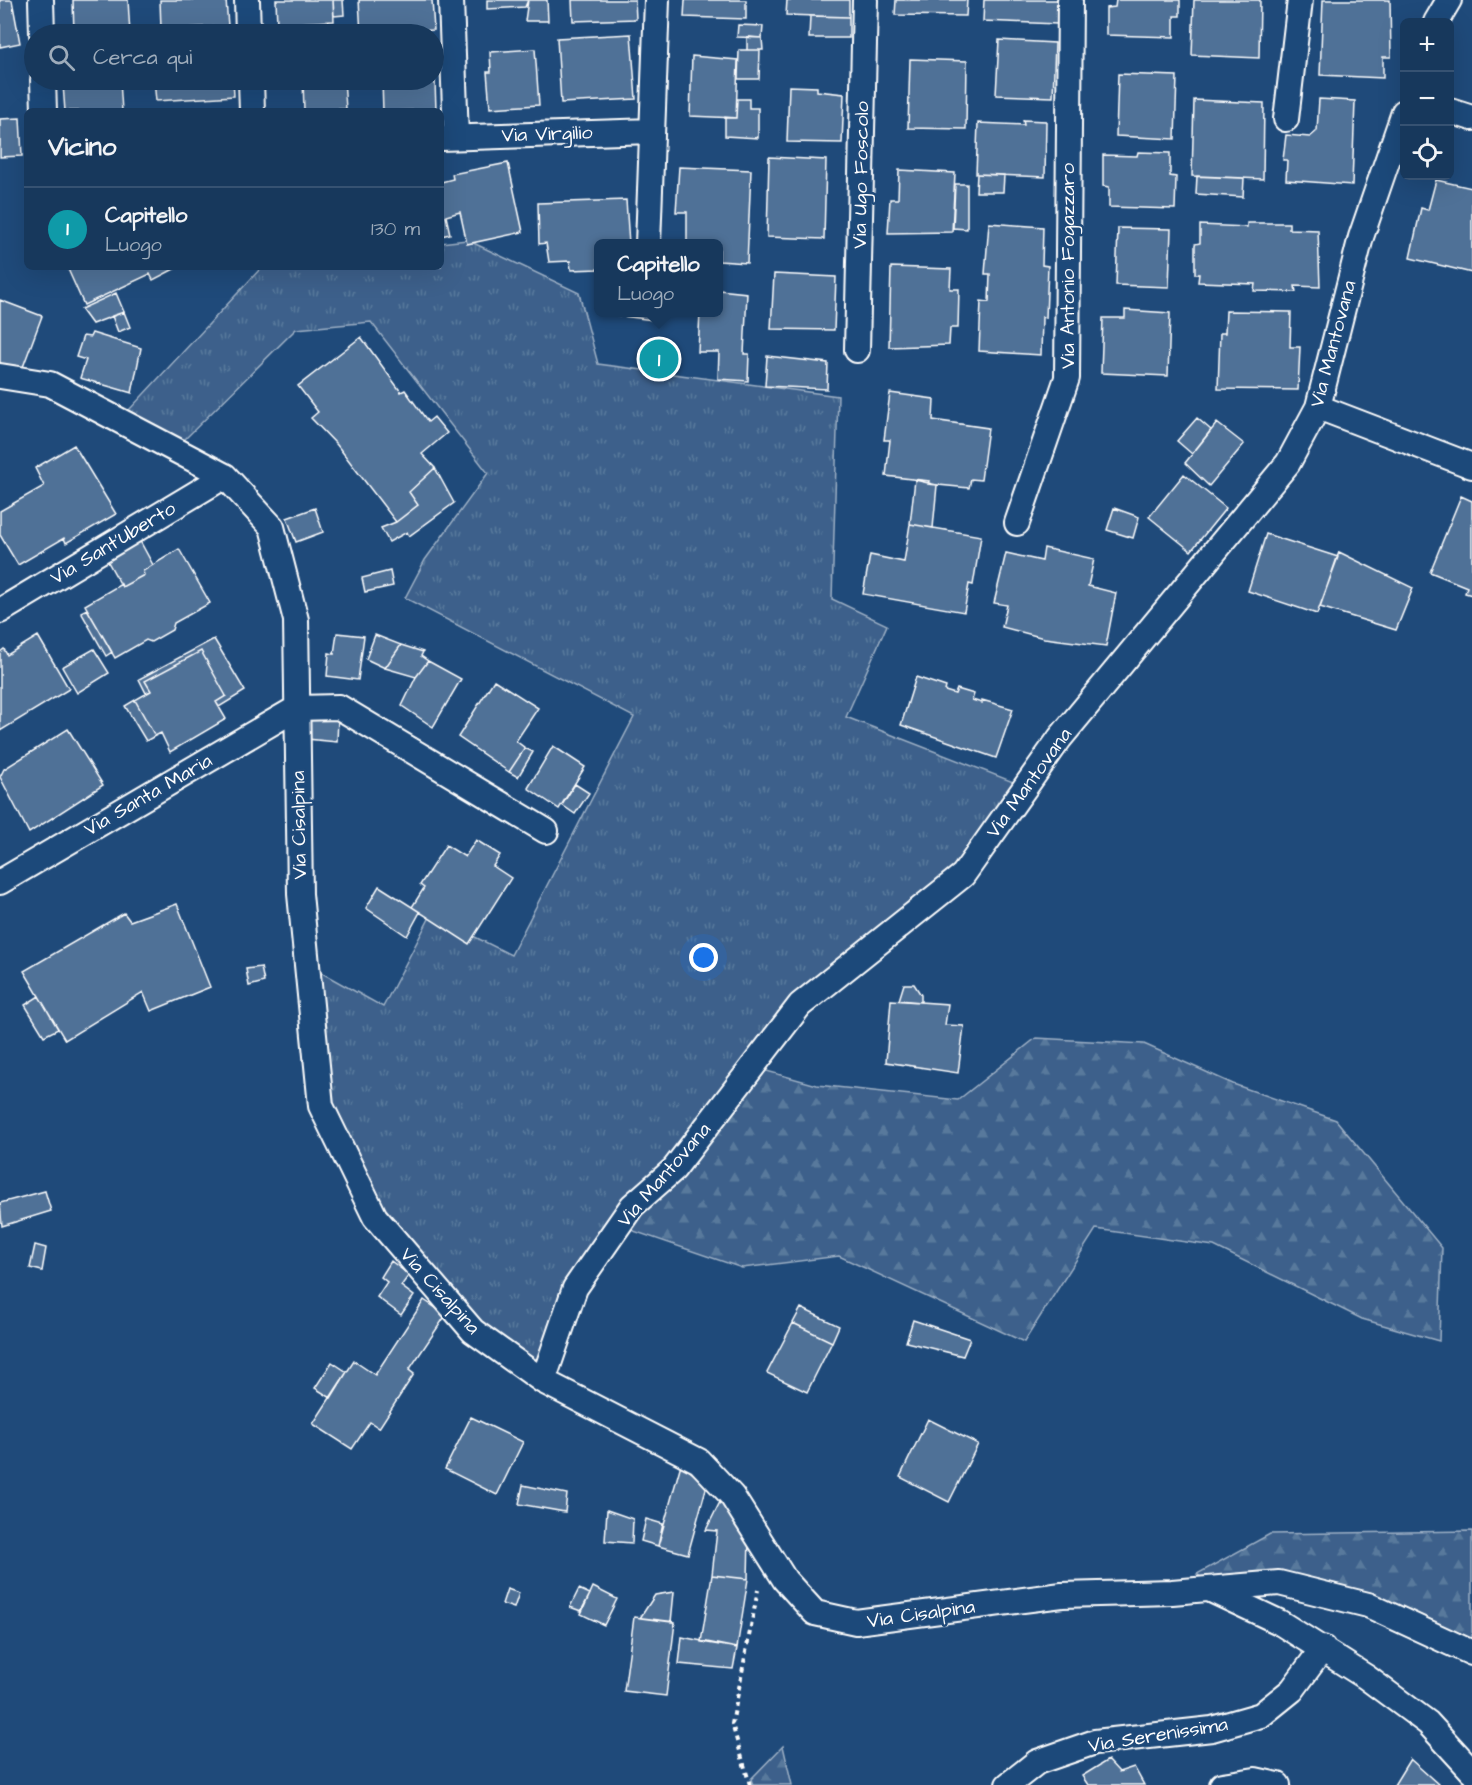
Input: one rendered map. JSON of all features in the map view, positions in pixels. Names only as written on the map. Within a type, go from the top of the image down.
[{"type":"street","points":[[41,0],[42,24]]},
{"type":"street","points":[[246,0],[247,24]]},
{"type":"street","points":[[449,137],[451,0]]},
{"type":"street","points":[[648,239],[657,0]]},
{"type":"street","name":"Via Ugo Foscolo","points":[[857,350],[865,0]]},
{"type":"street","name":"Via Antonio Fogazzaro","points":[[1017,523],[1067,378],[1070,0]]},
{"type":"street","points":[[1286,119],[1300,0]]},
{"type":"street","points":[[1438,18],[1449,0]]},
{"type":"street","points":[[43,90],[44,108]]},
{"type":"street","points":[[251,90],[252,108]]},
{"type":"street","points":[[1454,113],[1472,118]]},
{"type":"street","name":"Via Mantovana","points":[[543,1381],[575,1288],[632,1206],[674,1169],[800,1005],[963,875],[1060,738],[1288,463],[1318,407],[1361,237],[1400,124]]},
{"type":"street","name":"Via Virgilio","points":[[449,137],[652,131]]},
{"type":"street","name":"Via Cisalpina","points":[[0,376],[50,384],[225,476],[272,527],[296,620],[300,894],[321,1106],[375,1217],[473,1331],[543,1381],[699,1461],[732,1496],[785,1580],[815,1612],[856,1622],[1062,1595],[1211,1590],[1323,1648],[1428,1723],[1472,1771]]},
{"type":"street","points":[[1318,407],[1472,466]]},
{"type":"street","name":"Via Sant'Uberto","points":[[0,610],[225,476]]},
{"type":"street","points":[[297,708],[339,707],[546,831]]},
{"type":"street","name":"Via Santa Maria","points":[[0,882],[297,708]]},
{"type":"street","points":[[1211,1590],[1279,1583],[1368,1605],[1472,1653]]},
{"type":"street","name":"Via Serenissima","points":[[1008,1785],[1037,1762],[1095,1742],[1212,1729],[1261,1715],[1292,1690],[1323,1648]]},
{"type":"street","points":[[1222,1785],[1255,1780],[1278,1785]]},
{"type":"path","points":[[750,1785],[732,1724],[754,1609]]},
{"type":"green space","points":[[467,240],[579,293],[598,364],[838,396],[832,599],[887,625],[846,717],[1021,785],[960,870],[796,1003],[616,1225],[543,1385],[394,1242],[328,1120],[304,963],[383,1007],[431,915],[511,955],[634,717],[405,598],[425,560],[488,473],[371,322],[296,329],[181,443],[116,424],[259,270],[444,270],[444,243]]},
{"type":"green space","points":[[1036,1038],[1144,1044],[1233,1084],[1336,1120],[1442,1248],[1439,1341],[1362,1319],[1214,1246],[1096,1229],[1024,1342],[839,1256],[742,1268],[616,1225],[749,1066],[817,1085],[958,1100]]},
{"type":"green space","points":[[1472,1531],[1472,1650],[1279,1581],[1218,1591],[1197,1574],[1270,1534]]},
{"type":"green space","points":[[783,1746],[792,1785],[753,1785],[751,1779]]},
{"type":"building","points":[[0,0],[12,0],[20,43],[0,47]]},
{"type":"building","points":[[73,0],[128,0],[129,24],[74,24]]},
{"type":"building","points":[[160,0],[226,0],[228,24],[161,24]]},
{"type":"building","points":[[276,0],[333,0],[334,21],[277,24]]},
{"type":"building","points":[[333,0],[343,0],[344,15],[334,16]]},
{"type":"building","points":[[359,0],[432,0],[434,24],[360,24]]},
{"type":"building","points":[[487,0],[528,0],[525,7],[487,9]]},
{"type":"building","points":[[528,0],[547,0],[548,21],[525,21]]},
{"type":"building","points":[[572,0],[635,0],[636,19],[573,21]]},
{"type":"building","points":[[685,0],[746,0],[746,19],[684,17]]},
{"type":"building","points":[[787,0],[849,0],[849,17],[786,15]]},
{"type":"building","points":[[896,0],[967,0],[966,16],[895,15]]},
{"type":"building","points":[[984,0],[1057,0],[1057,24],[983,21]]},
{"type":"building","points":[[1116,0],[1180,0],[1180,16],[1174,16],[1174,37],[1106,35],[1106,8],[1115,7]]},
{"type":"building","points":[[1194,0],[1260,0],[1259,58],[1192,55]]},
{"type":"building","points":[[1323,0],[1390,0],[1391,57],[1383,57],[1383,78],[1320,75]]},
{"type":"building","points":[[810,16],[849,17],[849,38],[809,38]]},
{"type":"building","points":[[738,25],[763,26],[762,38],[737,37]]},
{"type":"building","points":[[631,34],[636,99],[561,103],[557,38]]},
{"type":"building","points":[[747,37],[762,38],[763,50],[747,50]]},
{"type":"building","points":[[999,40],[1055,43],[1053,97],[996,95]]},
{"type":"building","points":[[535,49],[539,105],[490,108],[487,72],[491,72],[490,52]]},
{"type":"building","points":[[739,50],[760,50],[759,79],[738,79]]},
{"type":"building","points":[[692,56],[738,60],[736,118],[690,116]]},
{"type":"building","points":[[910,59],[967,61],[966,129],[908,128]]},
{"type":"building","points":[[1118,74],[1177,76],[1175,139],[1116,136]]},
{"type":"building","points":[[789,86],[817,87],[817,91],[844,94],[842,143],[787,142]]},
{"type":"building","points":[[63,90],[121,90],[122,108],[65,108]]},
{"type":"building","points":[[155,90],[234,90],[234,96],[156,101]]},
{"type":"building","points":[[303,90],[345,90],[346,108],[304,108]]},
{"type":"building","points":[[382,90],[435,90],[436,108],[383,108]]},
{"type":"building","points":[[737,99],[749,99],[749,108],[758,108],[758,138],[725,136],[725,117],[736,118]]},
{"type":"building","points":[[1319,99],[1355,101],[1352,185],[1286,180],[1287,160],[1283,160],[1286,135],[1310,137],[1317,131]]},
{"type":"building","points":[[1194,100],[1264,103],[1263,179],[1192,176]]},
{"type":"building","points":[[20,118],[22,156],[0,157],[0,119]]},
{"type":"building","points":[[1023,120],[1046,121],[1045,177],[976,174],[978,123],[1024,125]]},
{"type":"building","points":[[1138,152],[1170,153],[1170,176],[1176,177],[1175,209],[1109,207],[1109,187],[1103,186],[1103,155],[1137,156]]},
{"type":"building","points":[[769,157],[826,160],[824,239],[767,237]]},
{"type":"building","points":[[508,163],[523,232],[467,244],[460,212],[446,216],[450,234],[444,235],[444,181],[453,179],[452,174]]},
{"type":"building","points":[[679,167],[751,170],[747,263],[723,261],[723,239],[687,239],[687,212],[676,212]]},
{"type":"building","points":[[899,170],[955,173],[952,232],[888,233],[890,199],[898,199]]},
{"type":"building","points":[[977,174],[1004,175],[1003,192],[976,192]]},
{"type":"building","points":[[1197,176],[1244,178],[1243,197],[1196,194]]},
{"type":"building","points":[[1436,180],[1472,188],[1472,273],[1410,258],[1421,208],[1428,210]]},
{"type":"building","points":[[955,184],[967,184],[967,229],[953,228]]},
{"type":"building","points":[[626,200],[629,239],[594,239],[594,269],[571,270],[570,261],[549,262],[546,243],[539,244],[538,203]]},
{"type":"building","points":[[989,223],[1043,227],[1042,265],[1048,266],[1046,318],[1042,317],[1041,355],[979,351],[981,301],[989,302],[990,274],[985,274]]},
{"type":"building","points":[[1247,223],[1289,223],[1289,229],[1318,230],[1320,287],[1295,286],[1296,292],[1254,291],[1255,284],[1198,282],[1199,274],[1195,274],[1195,244],[1200,243],[1200,225],[1247,227]]},
{"type":"building","points":[[1118,228],[1171,229],[1169,287],[1116,285]]},
{"type":"building","points":[[891,267],[951,269],[950,289],[959,289],[958,328],[950,328],[949,345],[889,347]]},
{"type":"building","points":[[68,270],[172,270],[153,280],[150,274],[84,305]]},
{"type":"building","points":[[774,274],[836,277],[834,330],[771,329]]},
{"type":"building","points":[[723,290],[747,293],[744,354],[749,354],[748,381],[718,379],[719,352],[698,352],[700,317],[723,317]]},
{"type":"building","points":[[116,293],[124,312],[92,324],[81,309]]},
{"type":"building","points":[[0,300],[42,316],[20,375],[0,368]]},
{"type":"building","points":[[1125,310],[1170,313],[1168,376],[1101,373],[1103,318],[1125,318]]},
{"type":"building","points":[[1226,311],[1291,312],[1290,347],[1300,347],[1298,390],[1218,389],[1220,333],[1225,333]]},
{"type":"building","points":[[124,312],[130,327],[118,332],[112,316]]},
{"type":"building","points":[[630,317],[660,317],[660,321]]},
{"type":"building","points":[[92,333],[141,348],[132,393],[80,378],[86,360],[76,357],[83,336],[90,337]]},
{"type":"building","points":[[361,337],[401,392],[405,390],[428,422],[434,417],[447,433],[422,454],[435,468],[409,492],[418,505],[396,522],[337,445],[311,418],[318,412],[298,386]]},
{"type":"building","points":[[767,356],[828,363],[827,389],[765,386]]},
{"type":"building","points":[[890,393],[934,399],[933,420],[988,428],[981,480],[971,479],[969,488],[928,484],[929,481],[886,476],[890,440],[884,440]]},
{"type":"building","points":[[1197,418],[1211,430],[1192,454],[1177,441]]},
{"type":"building","points":[[1217,423],[1244,444],[1209,486],[1185,463]]},
{"type":"building","points":[[74,445],[116,514],[66,543],[64,538],[18,565],[0,535],[0,511],[44,486],[35,468]]},
{"type":"building","points":[[435,468],[454,503],[409,536],[407,532],[389,542],[381,528],[396,522],[418,505],[409,492]]},
{"type":"building","points":[[1184,474],[1226,508],[1191,551],[1149,517]]},
{"type":"building","points":[[915,480],[937,485],[933,528],[910,524]]},
{"type":"building","points":[[1461,496],[1472,501],[1472,595],[1465,593],[1467,587],[1430,572]]},
{"type":"building","points":[[315,508],[323,532],[296,542],[287,518]]},
{"type":"building","points":[[1114,508],[1139,517],[1133,538],[1107,530]]},
{"type":"building","points":[[910,524],[981,536],[973,585],[969,584],[964,612],[863,594],[870,555],[904,562]]},
{"type":"building","points":[[1266,534],[1338,557],[1317,614],[1248,591]]},
{"type":"building","points":[[140,541],[153,565],[143,571],[144,575],[122,587],[107,560]]},
{"type":"building","points":[[1044,548],[1094,559],[1088,586],[1116,593],[1106,646],[1044,638],[1002,627],[1007,605],[994,603],[1006,553],[1042,561]]},
{"type":"building","points":[[179,549],[210,603],[174,623],[172,630],[151,642],[146,640],[115,658],[85,605],[121,584],[122,587],[144,575],[143,571]]},
{"type":"building","points":[[1339,552],[1413,588],[1396,630],[1320,607]]},
{"type":"building","points":[[390,571],[393,586],[365,592],[362,578]]},
{"type":"building","points":[[87,609],[112,652],[106,656],[81,612]]},
{"type":"building","points":[[337,633],[364,636],[358,680],[327,676],[329,653],[334,654]]},
{"type":"building","points":[[375,635],[401,645],[385,668],[366,659]]},
{"type":"building","points":[[38,636],[69,689],[0,731],[0,652],[4,649],[7,655]]},
{"type":"building","points":[[214,639],[245,691],[219,707],[216,702],[226,696],[201,651],[145,681],[151,691],[146,693],[139,679]]},
{"type":"building","points":[[401,645],[423,652],[421,656],[428,661],[416,677],[385,668]]},
{"type":"building","points":[[94,649],[109,673],[77,693],[62,667]]},
{"type":"building","points":[[201,651],[226,696],[216,702],[226,719],[170,752],[161,733],[155,736],[135,700],[151,691],[145,681]]},
{"type":"building","points":[[428,661],[461,679],[433,727],[402,706],[416,677]]},
{"type":"building","points":[[916,677],[946,687],[945,691],[955,694],[957,689],[974,694],[972,700],[982,703],[982,700],[1013,709],[996,758],[901,725]]},
{"type":"building","points":[[494,680],[538,708],[516,741],[525,748],[509,772],[458,737]]},
{"type":"building","points":[[135,700],[155,736],[146,741],[125,706]]},
{"type":"building","points":[[308,716],[338,718],[337,742],[307,739]]},
{"type":"building","points":[[68,729],[103,785],[29,833],[0,777],[4,769]]},
{"type":"building","points":[[553,746],[585,767],[559,809],[528,788]]},
{"type":"building","points":[[525,748],[533,752],[518,777],[509,772]]},
{"type":"building","points":[[575,784],[589,793],[575,814],[562,805]]},
{"type":"building","points":[[476,840],[500,855],[493,866],[511,878],[469,944],[412,907],[424,888],[420,885],[446,845],[465,857]]},
{"type":"building","points":[[379,886],[420,912],[407,936],[366,908]]},
{"type":"building","points":[[177,904],[210,987],[151,1011],[143,992],[65,1040],[24,971],[124,913],[130,921]]},
{"type":"building","points":[[261,967],[264,982],[249,986],[246,969]]},
{"type":"building","points":[[904,984],[914,984],[921,995],[921,1002],[899,1000]]},
{"type":"building","points":[[39,996],[58,1029],[44,1036],[25,1005]]},
{"type":"building","points":[[891,1000],[948,1004],[945,1025],[964,1026],[958,1073],[886,1062]]},
{"type":"building","points":[[45,1191],[51,1211],[2,1226],[0,1203]]},
{"type":"building","points":[[35,1245],[46,1248],[42,1271],[30,1268]]},
{"type":"building","points":[[391,1261],[409,1275],[401,1286],[414,1296],[401,1315],[377,1297],[387,1282],[381,1277]]},
{"type":"building","points":[[424,1300],[446,1315],[409,1370],[414,1374],[379,1428],[370,1422],[352,1449],[313,1424],[354,1361],[375,1375]]},
{"type":"building","points":[[801,1308],[839,1326],[832,1342],[793,1323]]},
{"type":"building","points":[[913,1320],[970,1339],[963,1356],[906,1342]]},
{"type":"building","points":[[793,1323],[832,1342],[807,1392],[767,1373]]},
{"type":"building","points":[[332,1362],[347,1372],[331,1398],[315,1388]]},
{"type":"building","points":[[471,1417],[523,1442],[497,1495],[445,1469]]},
{"type":"building","points":[[928,1419],[978,1444],[949,1502],[900,1477]]},
{"type":"building","points":[[681,1464],[707,1485],[688,1554],[658,1546]]},
{"type":"building","points":[[523,1485],[567,1494],[565,1512],[519,1504]]},
{"type":"building","points":[[722,1498],[749,1535],[748,1579],[712,1575],[717,1531],[706,1530]]},
{"type":"building","points":[[607,1510],[633,1519],[632,1543],[605,1541]]},
{"type":"building","points":[[646,1519],[663,1524],[658,1546],[641,1541]]},
{"type":"building","points":[[712,1575],[748,1579],[737,1648],[701,1642]]},
{"type":"building","points":[[593,1587],[617,1599],[604,1625],[581,1614]]},
{"type":"building","points":[[507,1589],[519,1593],[514,1608],[502,1604]]},
{"type":"building","points":[[579,1589],[590,1594],[581,1611],[570,1607]]},
{"type":"building","points":[[674,1592],[671,1622],[640,1618],[655,1595]]},
{"type":"building","points":[[634,1617],[675,1622],[666,1696],[624,1691]]},
{"type":"building","points":[[682,1637],[737,1648],[733,1669],[679,1664]]},
{"type":"building","points":[[1410,1759],[1438,1784],[1394,1785]]},
{"type":"building","points":[[1108,1760],[1119,1772],[1134,1767],[1144,1785],[1088,1785],[1082,1776]]},
{"type":"place","name":"Capitello","points":[[659,359]]}]
